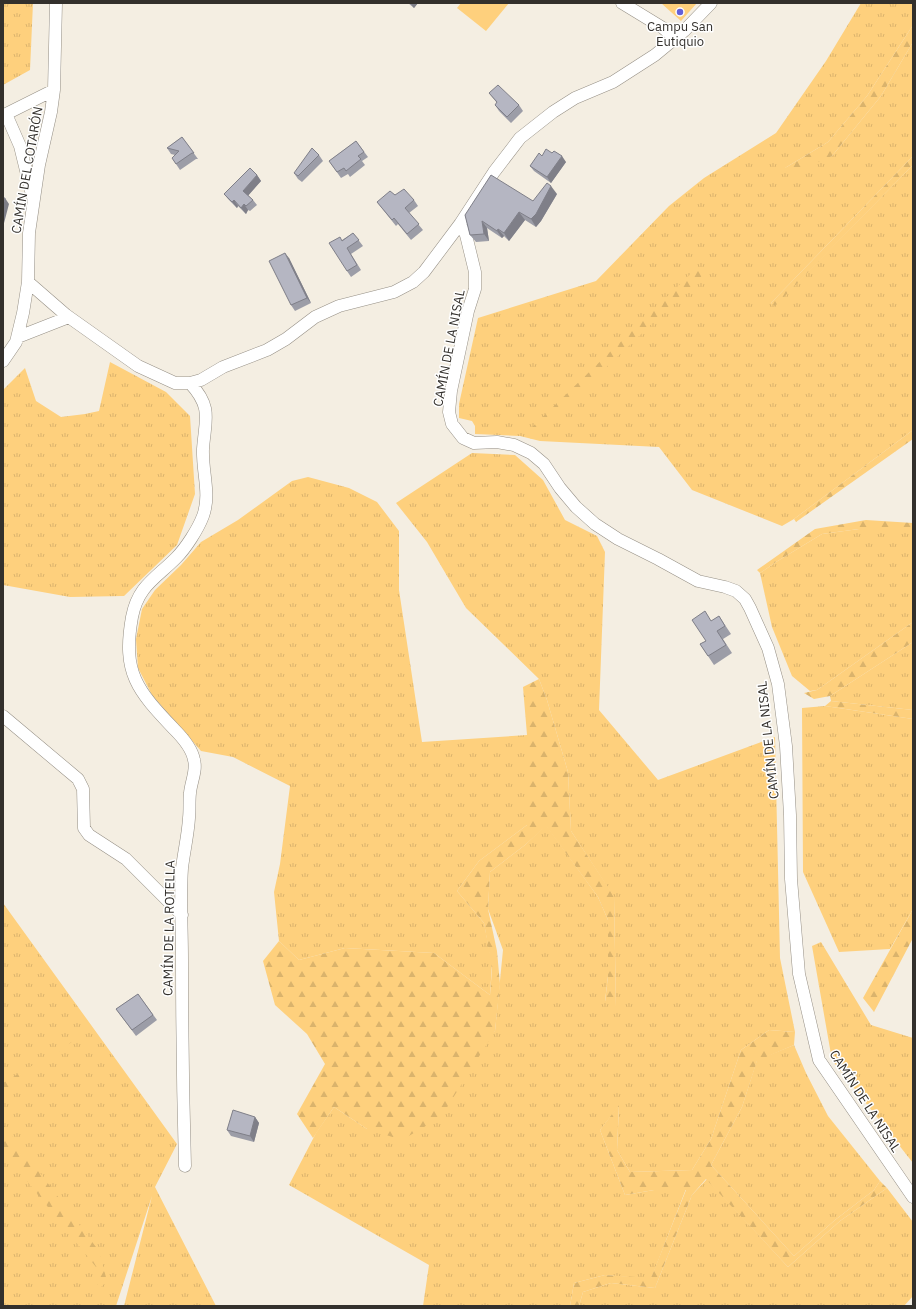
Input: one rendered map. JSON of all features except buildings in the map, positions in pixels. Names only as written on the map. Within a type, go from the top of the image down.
[{"type":"street","name":"CAMÍN DEL COTARÓN","points":[[3,361],[16,342],[24,313],[28,282],[29,233],[39,165],[51,112],[54,90],[56,3]]},
{"type":"street","points":[[622,3],[663,28],[676,39]]},
{"type":"street","points":[[28,282],[69,317],[138,366],[175,383],[190,383],[201,380],[224,367],[267,350],[286,339],[315,317],[340,306],[394,292],[413,282],[424,272],[460,224],[494,172],[520,138],[553,112],[575,98],[613,82],[655,56],[676,39],[711,3]]},
{"type":"street","points":[[34,203],[20,146],[5,114],[54,90]]},
{"type":"street","name":"CAMÍN DE LA NISAL","points":[[460,224],[466,234],[475,272],[475,288],[468,311],[452,391],[449,412],[452,424],[463,438],[474,443],[497,442],[514,445],[531,453],[544,464],[560,488],[576,507],[595,524],[618,539],[698,581],[736,591],[745,599],[750,608],[768,648],[778,684],[786,746],[790,815],[791,879],[799,974],[819,1060],[913,1197]]},
{"type":"street","points":[[18,337],[69,317]]},
{"type":"street","name":"CAMÍN DE LA ROTELLA","points":[[185,1166],[182,1085],[182,868],[190,818],[190,794],[195,760],[187,744],[142,693],[132,672],[130,658],[132,618],[137,601],[148,583],[178,557],[197,528],[206,503],[203,451],[207,420],[206,408],[201,396],[190,383]]},
{"type":"street","points":[[3,716],[78,779],[83,789],[84,828],[89,835],[126,859],[182,915]]},
{"type":"green space","points":[[3,3],[33,3],[30,70],[3,85]]},
{"type":"green space","points":[[461,3],[509,3],[486,31],[457,8]]},
{"type":"green space","name":"Campu San Eutiquio","points":[[661,3],[697,3],[681,21]]},
{"type":"green space","points":[[861,3],[913,3],[913,25],[867,96],[828,142],[785,168],[832,156],[881,96],[913,42],[913,156],[771,303],[775,305],[913,165],[913,430],[794,519],[782,526],[692,490],[659,447],[540,441],[520,436],[475,434],[475,426],[472,421],[459,418],[459,404],[478,318],[596,281],[669,206],[704,178],[776,133],[826,61]]},
{"type":"green space","points":[[913,25],[913,42],[881,96],[832,156],[789,175],[785,168],[828,142],[867,96]]},
{"type":"green space","points":[[913,156],[913,165],[775,306],[771,303]]},
{"type":"green space","points":[[697,268],[703,275],[531,439],[526,433]]},
{"type":"green space","points":[[110,362],[166,392],[190,416],[195,494],[177,545],[124,596],[70,597],[3,585],[3,390],[25,368],[36,401],[61,417],[99,411]]},
{"type":"green space","points":[[913,430],[913,439],[796,522],[794,519]]},
{"type":"green space","points":[[472,453],[515,455],[543,480],[565,520],[597,536],[605,552],[599,710],[658,780],[775,737],[780,958],[795,1032],[769,1030],[741,1050],[711,1139],[692,1170],[630,1172],[617,1150],[619,1106],[600,1130],[625,1195],[654,1190],[686,1189],[651,1279],[605,1275],[574,1283],[570,1306],[423,1306],[429,1265],[289,1185],[316,1133],[334,1107],[367,1129],[495,1031],[503,950],[488,909],[490,872],[525,845],[546,825],[598,897],[608,920],[608,976],[605,1001],[616,1006],[614,897],[571,831],[568,772],[547,700],[539,679],[466,608],[427,542],[396,503]]},
{"type":"green space","points":[[308,477],[349,488],[377,502],[399,531],[399,590],[422,742],[527,735],[527,825],[479,861],[457,891],[484,923],[492,964],[490,995],[434,953],[345,948],[299,960],[279,941],[274,892],[280,864],[290,786],[233,757],[201,751],[152,695],[138,668],[136,639],[142,609],[155,590],[181,565],[201,542],[238,520],[292,481]]},
{"type":"green space","points":[[866,520],[913,523],[913,529],[859,529],[822,534],[760,573],[757,570],[815,529]]},
{"type":"green space","points":[[859,529],[913,529],[913,622],[817,690],[810,691],[792,676],[772,627],[760,573],[822,534]]},
{"type":"green space","points":[[913,622],[913,642],[830,696],[814,699],[804,693],[817,690]]},
{"type":"green space","points":[[913,642],[913,710],[831,701],[830,696]]},
{"type":"green space","points":[[539,679],[547,700],[568,772],[571,831],[614,896],[616,1007],[605,1002],[608,976],[608,920],[598,897],[546,826],[525,845],[490,872],[488,909],[497,951],[500,984],[495,1031],[441,1117],[402,1140],[367,1129],[334,1107],[313,1138],[297,1114],[325,1064],[307,1034],[275,1005],[263,961],[279,941],[299,960],[345,948],[434,953],[490,995],[492,969],[484,923],[457,891],[479,861],[527,825],[527,735],[523,687]]},
{"type":"green space","points":[[831,701],[913,710],[913,719],[825,706]]},
{"type":"green space","points":[[825,706],[913,719],[913,909],[890,949],[839,952],[803,872],[802,708]]},
{"type":"green space","points":[[3,903],[177,1144],[155,1187],[216,1306],[124,1306],[152,1196],[116,1306],[3,1306]]},
{"type":"green space","points":[[913,909],[913,938],[874,1012],[863,998]]},
{"type":"green space","points":[[821,942],[871,1025],[913,1038],[913,1163],[832,1060],[812,946]]},
{"type":"green space","points":[[769,1030],[795,1032],[794,1045],[757,1061],[742,1107],[711,1165],[794,1256],[835,1220],[874,1190],[880,1181],[887,1188],[840,1221],[788,1267],[706,1179],[692,1195],[655,1288],[611,1283],[583,1292],[579,1306],[570,1306],[574,1283],[605,1275],[651,1278],[686,1190],[654,1190],[625,1195],[600,1130],[619,1105],[617,1150],[630,1172],[692,1170],[711,1139],[741,1050]]},
{"type":"green space","points":[[73,1041],[3,1093],[3,1083]]},
{"type":"green space","points":[[794,1045],[806,1073],[828,1116],[880,1181],[874,1190],[835,1220],[794,1256],[711,1165],[742,1107],[757,1060]]},
{"type":"green space","points":[[3,1124],[99,1251],[107,1281],[96,1292],[100,1272],[3,1151]]},
{"type":"green space","points":[[707,1179],[788,1267],[840,1221],[887,1188],[913,1222],[913,1296],[904,1306],[579,1306],[583,1292],[611,1283],[655,1288],[692,1195]]},
{"type":"place","name":"Campu San Eutiquio","points":[[680,12]]}]
